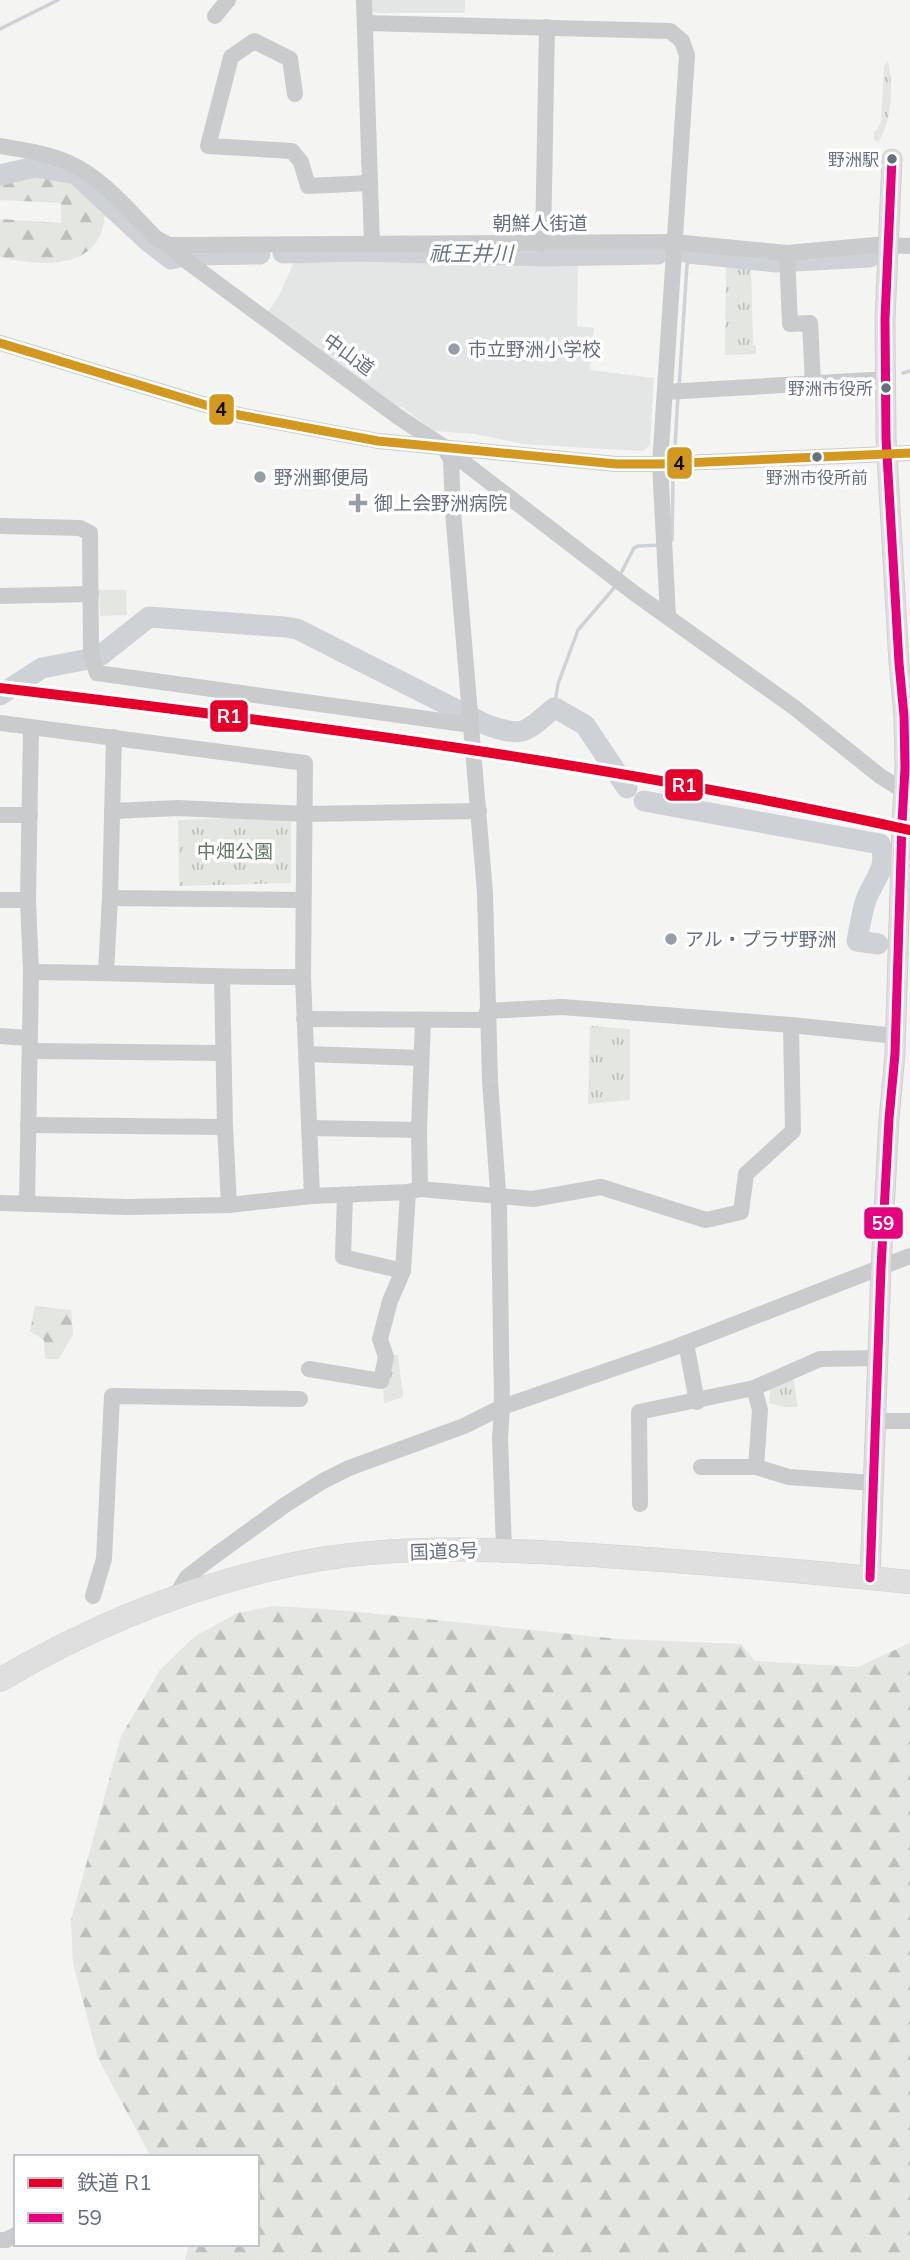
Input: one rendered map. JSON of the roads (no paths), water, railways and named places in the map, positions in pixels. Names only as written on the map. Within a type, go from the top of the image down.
[{"type":"highway","name":"国道8号","points":[[0,1680],[91,1631],[175,1597],[293,1564],[383,1553],[504,1549],[697,1562],[910,1582]]},
{"type":"main road","points":[[870,1578],[881,1268],[888,1119],[896,1036],[906,804],[904,716],[887,455],[885,320],[892,159]]},
{"type":"street","points":[[215,16],[228,0]]},
{"type":"street","points":[[364,0],[372,244]]},
{"type":"street","points":[[365,23],[670,31],[682,41],[687,55],[674,242],[675,391],[660,464],[668,617]]},
{"type":"street","points":[[543,244],[547,27]]},
{"type":"street","points":[[295,94],[290,60],[254,41],[231,57],[208,146],[292,152],[301,162],[308,186],[370,183]]},
{"type":"street","name":"中山道","points":[[0,146],[41,153],[88,173],[156,238],[397,416],[444,447],[556,534],[795,708],[880,776],[906,804]]},
{"type":"street","name":"朝鮮人街道","points":[[169,245],[674,242],[787,260],[888,245],[910,246]]},
{"type":"street","points":[[787,260],[790,324],[810,323],[813,383]]},
{"type":"street","points":[[0,343],[239,415],[378,441],[617,464],[910,453]]},
{"type":"street","points":[[675,391],[887,379]]},
{"type":"street","points":[[444,447],[451,460],[485,893],[487,1015],[498,1194],[502,1407],[500,1438],[504,1549]]},
{"type":"street","points":[[0,526],[80,528],[90,533],[92,659],[97,673],[471,725]]},
{"type":"street","points":[[0,596],[91,594]]},
{"type":"street","points":[[0,723],[305,763],[303,977],[312,1196]]},
{"type":"street","points":[[27,1203],[31,728]]},
{"type":"street","points":[[106,972],[114,737]]},
{"type":"street","points":[[112,811],[178,808],[306,814],[480,811]]},
{"type":"street","points":[[0,815],[30,815]]},
{"type":"street","points":[[110,898],[302,900]]},
{"type":"street","points":[[0,900],[28,900]]},
{"type":"street","points":[[31,972],[106,972],[222,978],[303,977]]},
{"type":"street","points":[[222,978],[229,1205]]},
{"type":"street","points":[[304,1019],[423,1020],[562,1007],[896,1036]]},
{"type":"street","points":[[309,1369],[381,1381],[386,1356],[380,1339],[390,1301],[402,1271],[414,1190],[423,1020]]},
{"type":"street","points":[[0,1202],[127,1207],[229,1205],[312,1196],[414,1190],[498,1194],[533,1199],[601,1188],[706,1220],[741,1212],[746,1174],[793,1131],[791,1025]]},
{"type":"street","points":[[0,1036],[29,1044],[223,1053]]},
{"type":"street","points":[[307,1054],[421,1058]]},
{"type":"street","points":[[28,1125],[225,1127]]},
{"type":"street","points":[[310,1128],[419,1130]]},
{"type":"street","points":[[345,1195],[343,1257],[402,1271]]},
{"type":"street","points":[[175,1597],[187,1577],[285,1505],[323,1481],[464,1426],[502,1407],[686,1343],[910,1256]]},
{"type":"street","points":[[686,1343],[697,1402]]},
{"type":"street","points":[[640,1504],[639,1412],[754,1388],[820,1359],[877,1358]]},
{"type":"street","points":[[754,1388],[760,1410],[756,1467]]},
{"type":"street","points":[[93,1595],[104,1559],[112,1396],[300,1399]]},
{"type":"street","points":[[876,1422],[910,1421]]},
{"type":"street","points":[[701,1467],[756,1467],[789,1477],[873,1483]]},
{"type":"waterway","points":[[0,29],[58,0]]},
{"type":"waterway","name":"祇王井川","points":[[0,175],[35,167],[76,174],[149,242],[171,259],[176,258]]},
{"type":"waterway","name":"祇王井川","points":[[283,253],[358,251],[543,256],[658,254]]},
{"type":"waterway","name":"祇王井川","points":[[688,253],[776,262],[870,257]]},
{"type":"waterway","points":[[679,388],[687,265],[693,253]]},
{"type":"waterway","name":"祇王井川","points":[[190,255],[260,254]]},
{"type":"waterway","points":[[903,373],[910,371]]},
{"type":"waterway","points":[[675,446],[678,395]]},
{"type":"waterway","points":[[672,540],[673,480]]},
{"type":"waterway","points":[[620,575],[634,548],[661,545]]},
{"type":"waterway","points":[[554,708],[558,684],[578,630],[614,588]]},
{"type":"waterway","points":[[0,695],[42,668],[101,655],[149,617],[285,627],[297,629],[487,725],[500,729],[517,732],[524,730],[554,708],[557,709],[585,725],[627,788]]},
{"type":"waterway","points":[[644,801],[880,844],[882,865],[865,902],[857,941],[878,944]]},
{"type":"waterway","points":[[880,844],[885,841]]},
{"type":"rail line","name":"R1","points":[[0,688],[457,748],[684,785],[910,830]]},
{"type":"place","name":"野洲駅","points":[[892,159]]},
{"type":"place","name":"市立野洲小学校","points":[[454,349]]},
{"type":"place","name":"野洲市役所","points":[[886,388]]},
{"type":"place","name":"野洲市役所前","points":[[817,457]]},
{"type":"place","name":"野洲郵便局","points":[[260,477]]},
{"type":"place","name":"御上会野洲病院","points":[[358,503]]},
{"type":"place","name":"アル・プラザ野洲","points":[[671,939]]},
{"type":"park label","name":"中畑公園","points":[[235,851]]}]
